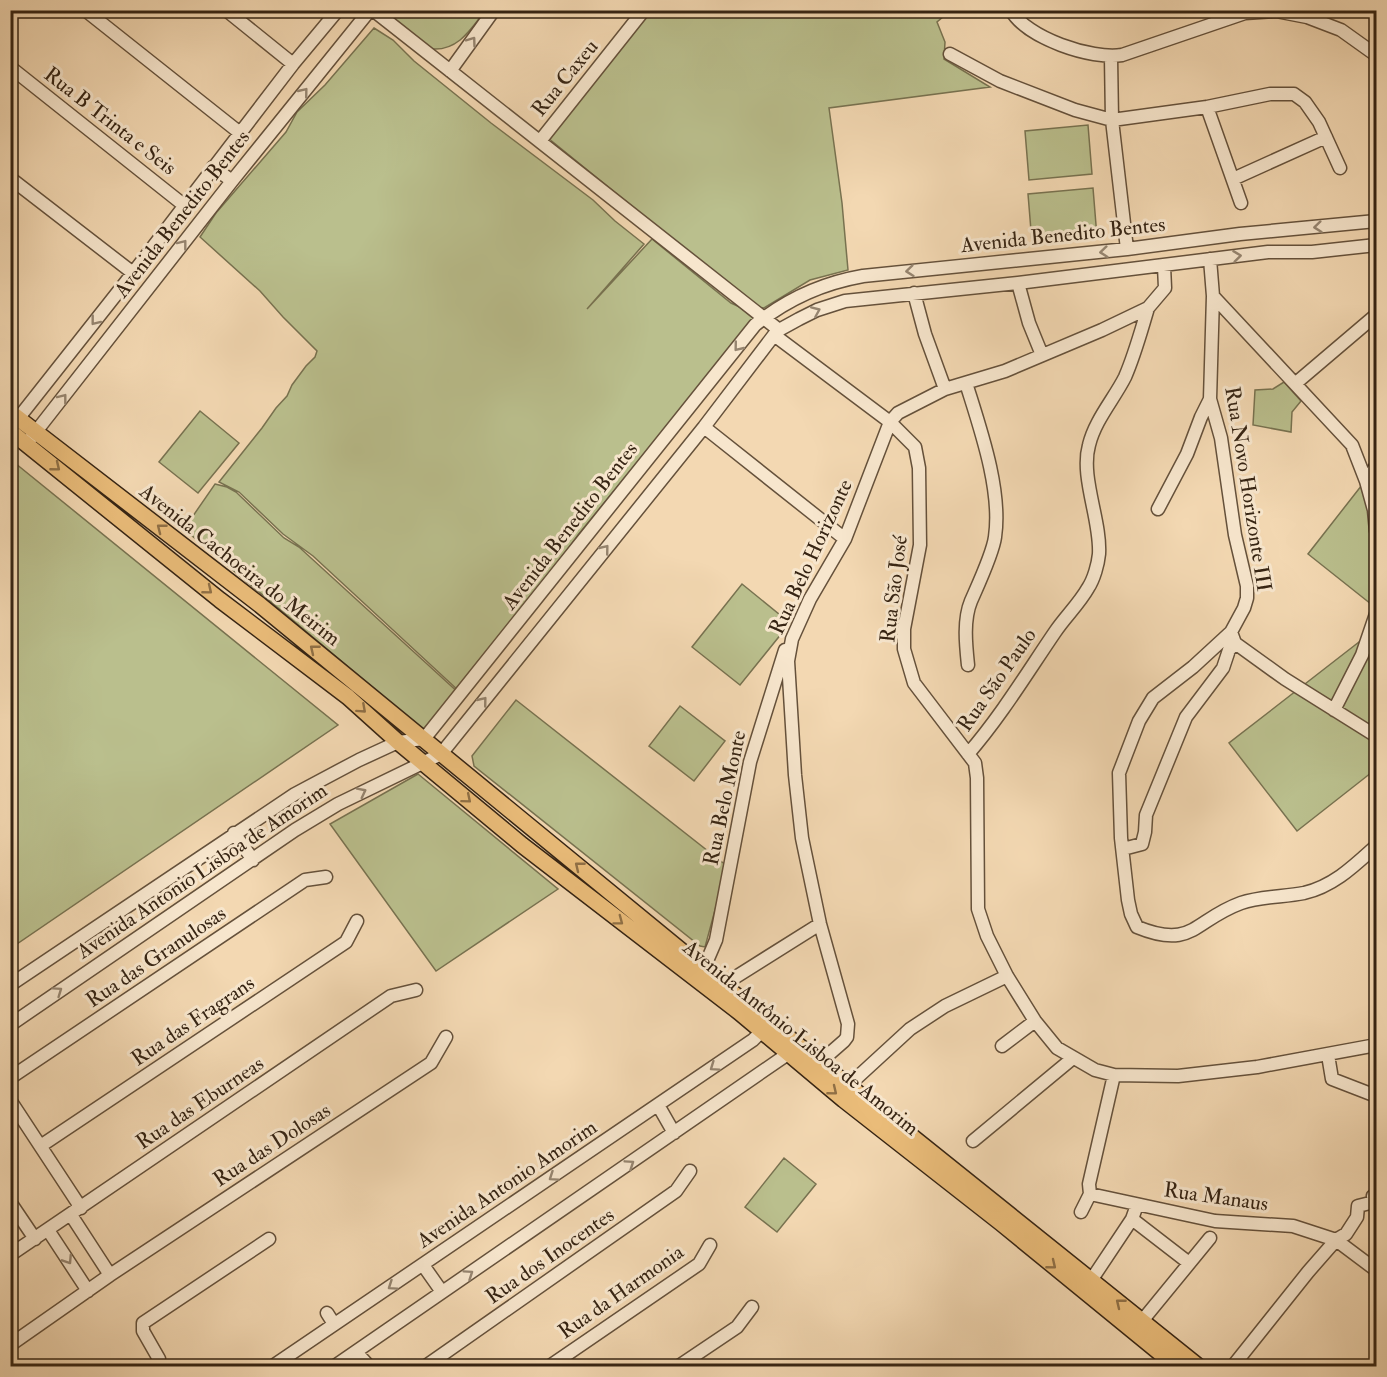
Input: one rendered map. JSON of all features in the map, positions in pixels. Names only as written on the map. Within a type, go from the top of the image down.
[{"type":"main road","name":"Avenida Cachoeira do Meirim","points":[[13,422],[220,600],[348,697],[398,742]]},
{"type":"main road","name":"Avenida Cachoeira do Meirim","points":[[31,438],[260,605],[441,754]]},
{"type":"main road","name":"Avenida Antônio Lisboa de Amorim","points":[[398,742],[531,852],[739,1012],[766,1027]]},
{"type":"main road","name":"Avenida Antônio Lisboa de Amorim","points":[[441,754],[704,968],[766,1027],[1176,1366]]},
{"type":"main road","name":"Avenida Antônio Lisboa de Amorim","points":[[794,1050],[820,1062],[1198,1366]]},
{"type":"street","points":[[85,10],[240,133]]},
{"type":"street","points":[[226,10],[293,64]]},
{"type":"street","name":"Avenida Benedito Bentes","points":[[13,422],[133,273],[293,64],[338,10]]},
{"type":"street","name":"Avenida Benedito Bentes","points":[[31,438],[232,181],[372,10],[764,318],[776,333]]},
{"type":"street","points":[[450,71],[494,10]]},
{"type":"street","name":"Rua Caxeu","points":[[540,141],[644,10]]},
{"type":"street","points":[[1011,10],[1013,15],[1034,31],[1052,41],[1077,51],[1111,57],[1245,13],[1276,11],[1307,17],[1341,30],[1377,56]]},
{"type":"street","points":[[950,54],[1000,81],[1075,110],[1112,120],[1207,107],[1270,94],[1294,94],[1305,102],[1319,122],[1340,168]]},
{"type":"street","points":[[1111,57],[1112,120],[1127,249]]},
{"type":"street","name":"Rua B Trinta e Seis","points":[[10,67],[185,206]]},
{"type":"street","points":[[1207,107],[1241,203]]},
{"type":"street","points":[[1233,179],[1326,137]]},
{"type":"street","points":[[213,167],[232,181]]},
{"type":"street","points":[[10,178],[133,273]]},
{"type":"street","name":"Avenida Benedito Bentes","points":[[424,739],[742,341],[764,318],[802,295],[824,285],[846,279],[1377,221]]},
{"type":"street","points":[[1266,232],[1268,252]]},
{"type":"street","name":"Avenida Benedito Bentes","points":[[441,754],[704,427],[776,333],[817,310],[845,301],[1018,283],[1268,252],[1312,252],[1377,244]]},
{"type":"street","name":"Rua Novo Horizonte III","points":[[1210,259],[1213,296],[1210,399],[1221,438],[1235,535],[1247,586],[1247,598],[1233,637],[1153,698],[1139,721],[1119,773],[1123,849],[1131,914],[1137,927],[1154,934],[1168,937],[1184,935],[1243,902],[1305,893],[1326,885],[1341,877],[1377,846]]},
{"type":"street","points":[[890,422],[898,414],[945,389],[1005,371],[1148,308],[1165,288],[1164,266]]},
{"type":"street","points":[[1018,283],[1029,323],[1042,355]]},
{"type":"street","points":[[914,293],[925,334],[945,389]]},
{"type":"street","points":[[1213,296],[1352,445],[1366,481],[1377,531]]},
{"type":"street","name":"Rua São Paulo","points":[[1148,308],[1124,377],[1092,435],[1088,449],[1099,554],[1094,576],[1088,588],[1061,623],[990,728],[968,754],[975,763],[977,778],[978,909],[987,936],[1006,976],[1035,1021],[1057,1048],[1095,1070],[1114,1075],[1179,1076],[1219,1073],[1377,1045]]},
{"type":"street","points":[[1296,383],[1377,315]]},
{"type":"street","name":"Rua São José","points":[[776,333],[890,422],[915,447],[919,468],[920,545],[904,629],[904,649],[914,683],[968,754]]},
{"type":"street","points":[[966,384],[981,431],[996,504],[995,538],[970,603],[966,632],[968,665]]},
{"type":"street","points":[[1158,509],[1187,454],[1210,399]]},
{"type":"street","name":"Rua Belo Horizonte","points":[[820,1062],[844,1041],[848,1031],[820,924],[801,838],[788,662],[792,639],[810,599],[846,539],[890,422]]},
{"type":"street","points":[[704,427],[846,539]]},
{"type":"street","points":[[1366,481],[1377,466]]},
{"type":"street","points":[[1334,710],[1362,655],[1377,614]]},
{"type":"street","points":[[1123,849],[1142,844],[1146,815],[1186,717],[1223,668],[1233,637],[1285,679],[1377,736]]},
{"type":"street","name":"Rua Belo Monte","points":[[704,968],[716,940],[722,914],[750,762],[778,670],[785,650],[792,639]]},
{"type":"street","points":[[398,742],[424,739]]},
{"type":"street","name":"Avenida Antonio Lisboa de Amorim","points":[[10,985],[295,794],[398,742]]},
{"type":"street","points":[[422,761],[441,754]]},
{"type":"street","name":"Avenida Antonio Lisboa de Amorim","points":[[10,1024],[295,830],[338,804],[422,761]]},
{"type":"street","points":[[234,833],[253,860]]},
{"type":"street","name":"Rua das Granulosas","points":[[10,1078],[305,880],[326,877]]},
{"type":"street","name":"Rua das Fragrans","points":[[42,1145],[346,942],[357,921]]},
{"type":"street","points":[[723,985],[820,924]]},
{"type":"street","points":[[849,1085],[910,1029],[945,1006],[1006,976]]},
{"type":"street","name":"Rua das Eburneas","points":[[10,1255],[391,996],[416,990]]},
{"type":"street","points":[[1002,1046],[1035,1021]]},
{"type":"street","name":"Avenida Antonio Amorim","points":[[273,1366],[753,1040],[766,1027]]},
{"type":"street","name":"Rua das Dolosas","points":[[10,1345],[110,1275],[431,1064],[446,1037]]},
{"type":"street","points":[[334,1366],[794,1050]]},
{"type":"street","points":[[1328,1055],[1332,1079],[1377,1096]]},
{"type":"street","points":[[973,1141],[1073,1058]]},
{"type":"street","points":[[1081,1212],[1090,1194],[1089,1184],[1114,1075]]},
{"type":"street","points":[[10,1100],[42,1145],[110,1275]]},
{"type":"street","points":[[658,1105],[674,1133]]},
{"type":"street","name":"Rua dos Inocentes","points":[[426,1366],[676,1191],[690,1171]]},
{"type":"street","name":"Rua Manaus","points":[[1090,1194],[1215,1221],[1293,1226],[1336,1240],[1377,1270]]},
{"type":"street","points":[[1233,1366],[1336,1240],[1346,1234],[1357,1217],[1358,1206],[1374,1202],[1373,1196],[1377,1194]]},
{"type":"street","points":[[10,1202],[35,1239]]},
{"type":"street","points":[[1092,1279],[1132,1219],[1137,1205]]},
{"type":"street","points":[[1132,1219],[1190,1263]]},
{"type":"street","points":[[48,1230],[88,1291]]},
{"type":"street","points":[[1143,1321],[1210,1238]]},
{"type":"street","points":[[158,1365],[159,1359],[143,1330],[143,1323],[269,1239]]},
{"type":"street","name":"Rua da Harmonia","points":[[549,1366],[699,1264],[710,1245]]},
{"type":"street","points":[[423,1265],[442,1292]]},
{"type":"street","points":[[679,1366],[737,1327],[752,1307]]},
{"type":"street","points":[[327,1313],[334,1324]]},
{"type":"street","points":[[356,1352],[369,1366]]},
{"type":"green space","points":[[385,11],[485,11],[457,43],[441,49],[432,49]]},
{"type":"green space","points":[[650,11],[950,11],[937,22],[945,42],[944,59],[990,87],[829,108],[842,203],[848,270],[810,280],[764,308],[756,307],[548,138]]},
{"type":"green space","points":[[374,28],[393,40],[414,61],[491,123],[593,200],[644,244],[587,309],[652,239],[754,319],[578,535],[460,692],[313,556],[283,534],[239,492],[219,482],[287,396],[292,385],[315,357],[317,351],[260,291],[200,237],[216,213],[286,132],[297,112],[325,85]]},
{"type":"green space","points":[[1088,125],[1092,174],[1029,180],[1025,131]]},
{"type":"green space","points":[[1093,188],[1097,237],[1032,243],[1028,194]]},
{"type":"green space","points":[[1284,382],[1301,401],[1292,412],[1291,432],[1253,425],[1255,390],[1273,389]]},
{"type":"green space","points":[[200,411],[239,443],[198,493],[159,462]]},
{"type":"green space","points":[[10,459],[338,725],[11,948],[10,948]]},
{"type":"green space","points":[[1376,467],[1376,608],[1308,554]]},
{"type":"green space","points":[[215,484],[236,492],[284,538],[299,547],[461,695],[427,733],[184,529]]},
{"type":"green space","points":[[742,584],[790,623],[740,685],[692,647]]},
{"type":"green space","points":[[1368,635],[1376,646],[1376,769],[1297,831],[1229,743]]},
{"type":"green space","points":[[516,700],[727,866],[705,947],[700,946],[474,766],[472,756]]},
{"type":"green space","points":[[680,706],[725,741],[694,781],[649,746]]},
{"type":"green space","points":[[418,774],[558,889],[436,971],[330,824]]},
{"type":"green space","points":[[784,1158],[816,1184],[777,1232],[745,1207]]}]
